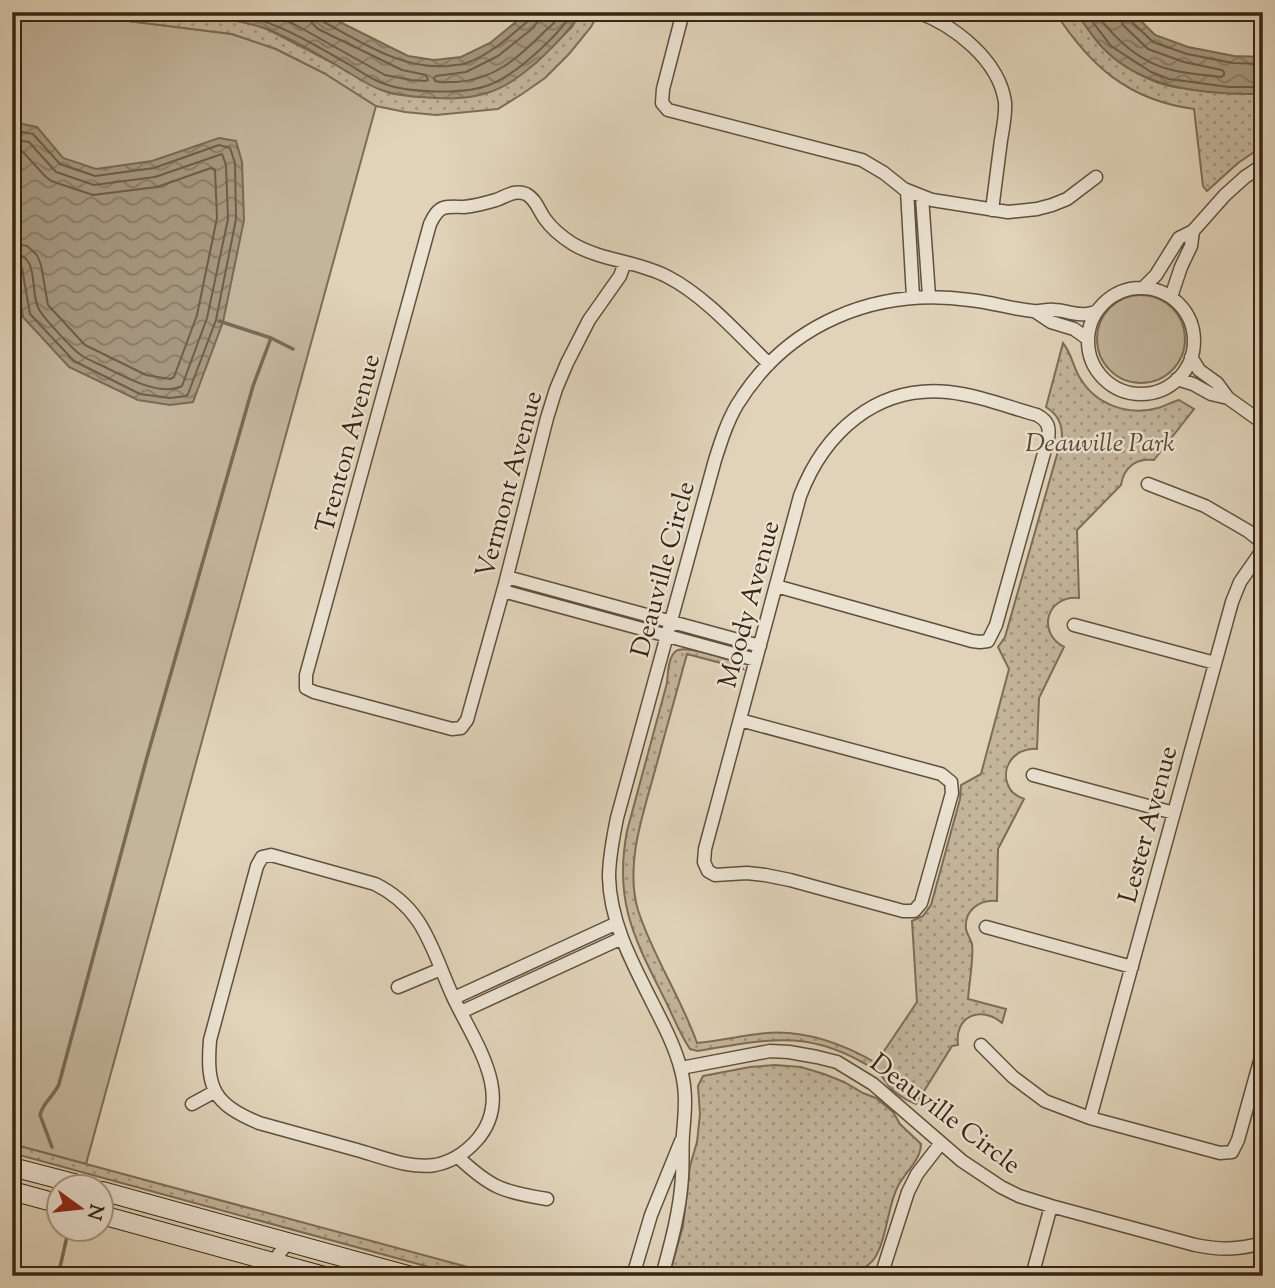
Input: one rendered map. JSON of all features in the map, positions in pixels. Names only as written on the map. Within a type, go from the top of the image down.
[{"type":"main road","points":[[12,1167],[46,1176]]},
{"type":"main road","points":[[12,1191],[46,1200]]},
{"type":"main road","points":[[116,1195],[411,1276]]},
{"type":"main road","points":[[116,1219],[279,1270],[324,1276]]},
{"type":"street","points":[[683,12],[663,89],[662,103],[668,110],[862,160],[907,190],[932,201],[992,210],[1037,209],[1067,199],[1096,177]]},
{"type":"street","points":[[918,12],[949,27],[974,46],[999,83],[1004,113],[992,210]]},
{"type":"street","points":[[1143,287],[1156,275],[1179,238],[1193,231],[1225,195],[1263,165]]},
{"type":"street","points":[[907,190],[913,297]]},
{"type":"street","name":"Trenton Avenue","points":[[461,728],[452,729],[306,688],[306,675],[430,224],[441,208],[464,207],[520,192],[528,194],[544,218],[573,244],[592,253],[625,262]]},
{"type":"street","points":[[922,197],[929,296]]},
{"type":"street","points":[[1171,297],[1191,246],[1193,231]]},
{"type":"street","points":[[625,262],[652,269],[684,286],[769,364]]},
{"type":"street","name":"Vermont Avenue","points":[[461,728],[467,720],[556,390],[589,320],[620,276],[625,262]]},
{"type":"street","points":[[1133,288],[1153,288],[1171,297],[1184,310],[1191,324],[1194,340],[1191,357],[1183,372],[1159,390],[1143,394],[1112,386],[1100,375],[1091,360],[1088,339],[1096,312],[1108,299],[1123,290],[1133,288]]},
{"type":"street","name":"Deauville Circle","points":[[662,1276],[676,1226],[682,1177],[685,1086],[672,1042],[622,938],[612,905],[609,877],[617,818],[723,434],[736,407],[769,364],[816,327],[848,311],[872,304],[929,296],[970,300],[1036,312],[1055,309],[1084,314],[1096,312]]},
{"type":"street","name":"Deauville Circle","points":[[1036,312],[1051,322],[1074,329],[1088,339]]},
{"type":"street","points":[[1191,357],[1199,370],[1217,383],[1228,398],[1263,423]]},
{"type":"street","points":[[1177,379],[1211,394],[1228,398]]},
{"type":"street","name":"Moody Avenue","points":[[740,720],[941,774],[951,782],[952,793],[921,903],[914,911],[903,911],[765,875],[715,875],[708,871],[704,862],[705,849],[800,496],[822,452],[839,431],[862,413],[906,395],[935,391],[966,395],[1037,415],[1048,423],[1048,439],[1034,492],[996,625],[988,640],[971,641],[776,586]]},
{"type":"street","points":[[1148,484],[1205,506],[1263,543]]},
{"type":"street","name":"Lester Avenue","points":[[1090,1118],[1232,602],[1240,582],[1263,550]]},
{"type":"street","points":[[507,577],[760,646]]},
{"type":"street","points":[[503,591],[756,660]]},
{"type":"street","points":[[1074,625],[1215,663]]},
{"type":"street","points":[[1033,775],[1174,813]]},
{"type":"street","points":[[271,855],[375,884],[404,903],[422,925],[487,1068],[493,1086],[494,1101],[483,1134],[458,1157],[435,1165],[407,1164],[259,1124],[225,1105],[214,1092],[208,1059],[210,1040],[257,866],[262,857],[271,855]]},
{"type":"street","points":[[454,998],[617,923]]},
{"type":"street","points":[[986,927],[1132,967]]},
{"type":"street","points":[[461,1012],[622,938]]},
{"type":"street","points":[[398,987],[441,969]]},
{"type":"street","points":[[981,1045],[1013,1077],[1045,1101],[1090,1118],[1220,1153],[1231,1152],[1238,1140],[1263,1050]]},
{"type":"street","name":"Deauville Circle","points":[[681,1068],[770,1051],[837,1062],[873,1084],[978,1173],[1019,1196],[1218,1250],[1240,1249],[1263,1243]]},
{"type":"street","points":[[192,1104],[214,1092]]},
{"type":"street","name":"Deauville Circle","points":[[633,1276],[651,1215],[683,1134]]},
{"type":"street","points":[[881,1276],[908,1192],[917,1174],[941,1143]]},
{"type":"street","points":[[458,1157],[473,1172],[503,1191],[547,1199]]},
{"type":"street","points":[[1032,1276],[1051,1206]]},
{"type":"street","points":[[279,1270],[288,1242]]},
{"type":"green space","points":[[12,12],[56,12],[232,34],[276,49],[324,73],[376,106],[86,1164],[12,1144]]},
{"type":"green space","points":[[56,12],[172,12],[235,20],[263,27],[331,62],[409,96],[440,98],[466,97],[536,63],[572,27],[581,12],[599,12],[591,27],[569,54],[545,78],[522,94],[498,109],[436,115],[376,106],[324,73],[276,49],[232,34]]},
{"type":"green space","points":[[1055,12],[1076,12],[1115,56],[1153,81],[1179,88],[1263,94],[1263,146],[1238,163],[1207,191],[1203,186],[1194,109],[1149,98],[1130,89],[1082,49]]},
{"type":"green space","points":[[1141,295],[1166,302],[1178,314],[1185,339],[1178,364],[1166,376],[1141,383],[1116,376],[1104,364],[1097,339],[1104,314],[1116,302]]},
{"type":"green space","name":"Deauville Park","points":[[1063,343],[1080,378],[1104,401],[1124,409],[1147,410],[1179,400],[1194,409],[1154,460],[1132,465],[1125,473],[1121,485],[1077,530],[1079,598],[1059,602],[1049,616],[1050,633],[1064,647],[1039,698],[1037,749],[1022,751],[1007,767],[1010,789],[1024,799],[998,849],[997,901],[974,907],[966,922],[972,949],[968,999],[1006,1009],[1002,1023],[978,1014],[965,1021],[960,1027],[958,1045],[952,1046],[916,1104],[895,1092],[877,1071],[852,1057],[809,1042],[768,1041],[698,1051],[690,1049],[635,936],[625,898],[623,877],[627,831],[667,683],[671,657],[676,651],[688,649],[736,662],[743,669],[687,654],[642,817],[635,855],[634,892],[638,910],[697,1043],[767,1033],[796,1034],[838,1044],[876,1063],[917,1002],[912,921],[923,916],[931,905],[960,799],[961,785],[981,774],[1009,669],[998,647],[1005,637],[1062,437],[1058,420],[1046,407]]},
{"type":"green space","points":[[775,1065],[801,1067],[824,1074],[876,1098],[893,1112],[900,1124],[921,1144],[918,1155],[894,1194],[878,1251],[872,1261],[853,1276],[669,1276],[683,1226],[700,1114],[698,1086],[703,1076]]},
{"type":"green space","points":[[12,1144],[116,1172],[82,1172],[12,1153]]},
{"type":"green space","points":[[116,1172],[501,1276],[462,1276],[116,1181]]},
{"type":"water","points":[[172,12],[320,12],[408,56],[434,60],[461,57],[490,43],[526,12],[581,12],[553,47],[515,79],[482,95],[447,98],[405,96],[384,91],[296,42],[261,27],[228,19]]},
{"type":"water","points":[[1076,12],[1132,12],[1155,35],[1188,47],[1234,56],[1263,57],[1263,94],[1179,88],[1140,74],[1106,51]]},
{"type":"water","points":[[12,122],[37,127],[63,158],[96,169],[152,161],[219,138],[236,141],[242,162],[244,220],[223,322],[193,402],[170,405],[138,400],[69,367],[23,317],[12,253]]},
{"type":"waterway","points":[[219,321],[271,338],[293,349]]},
{"type":"waterway","points":[[52,1147],[40,1115],[59,1084],[147,757],[253,386],[271,338]]},
{"type":"waterway","points":[[58,1276],[66,1242]]}]
